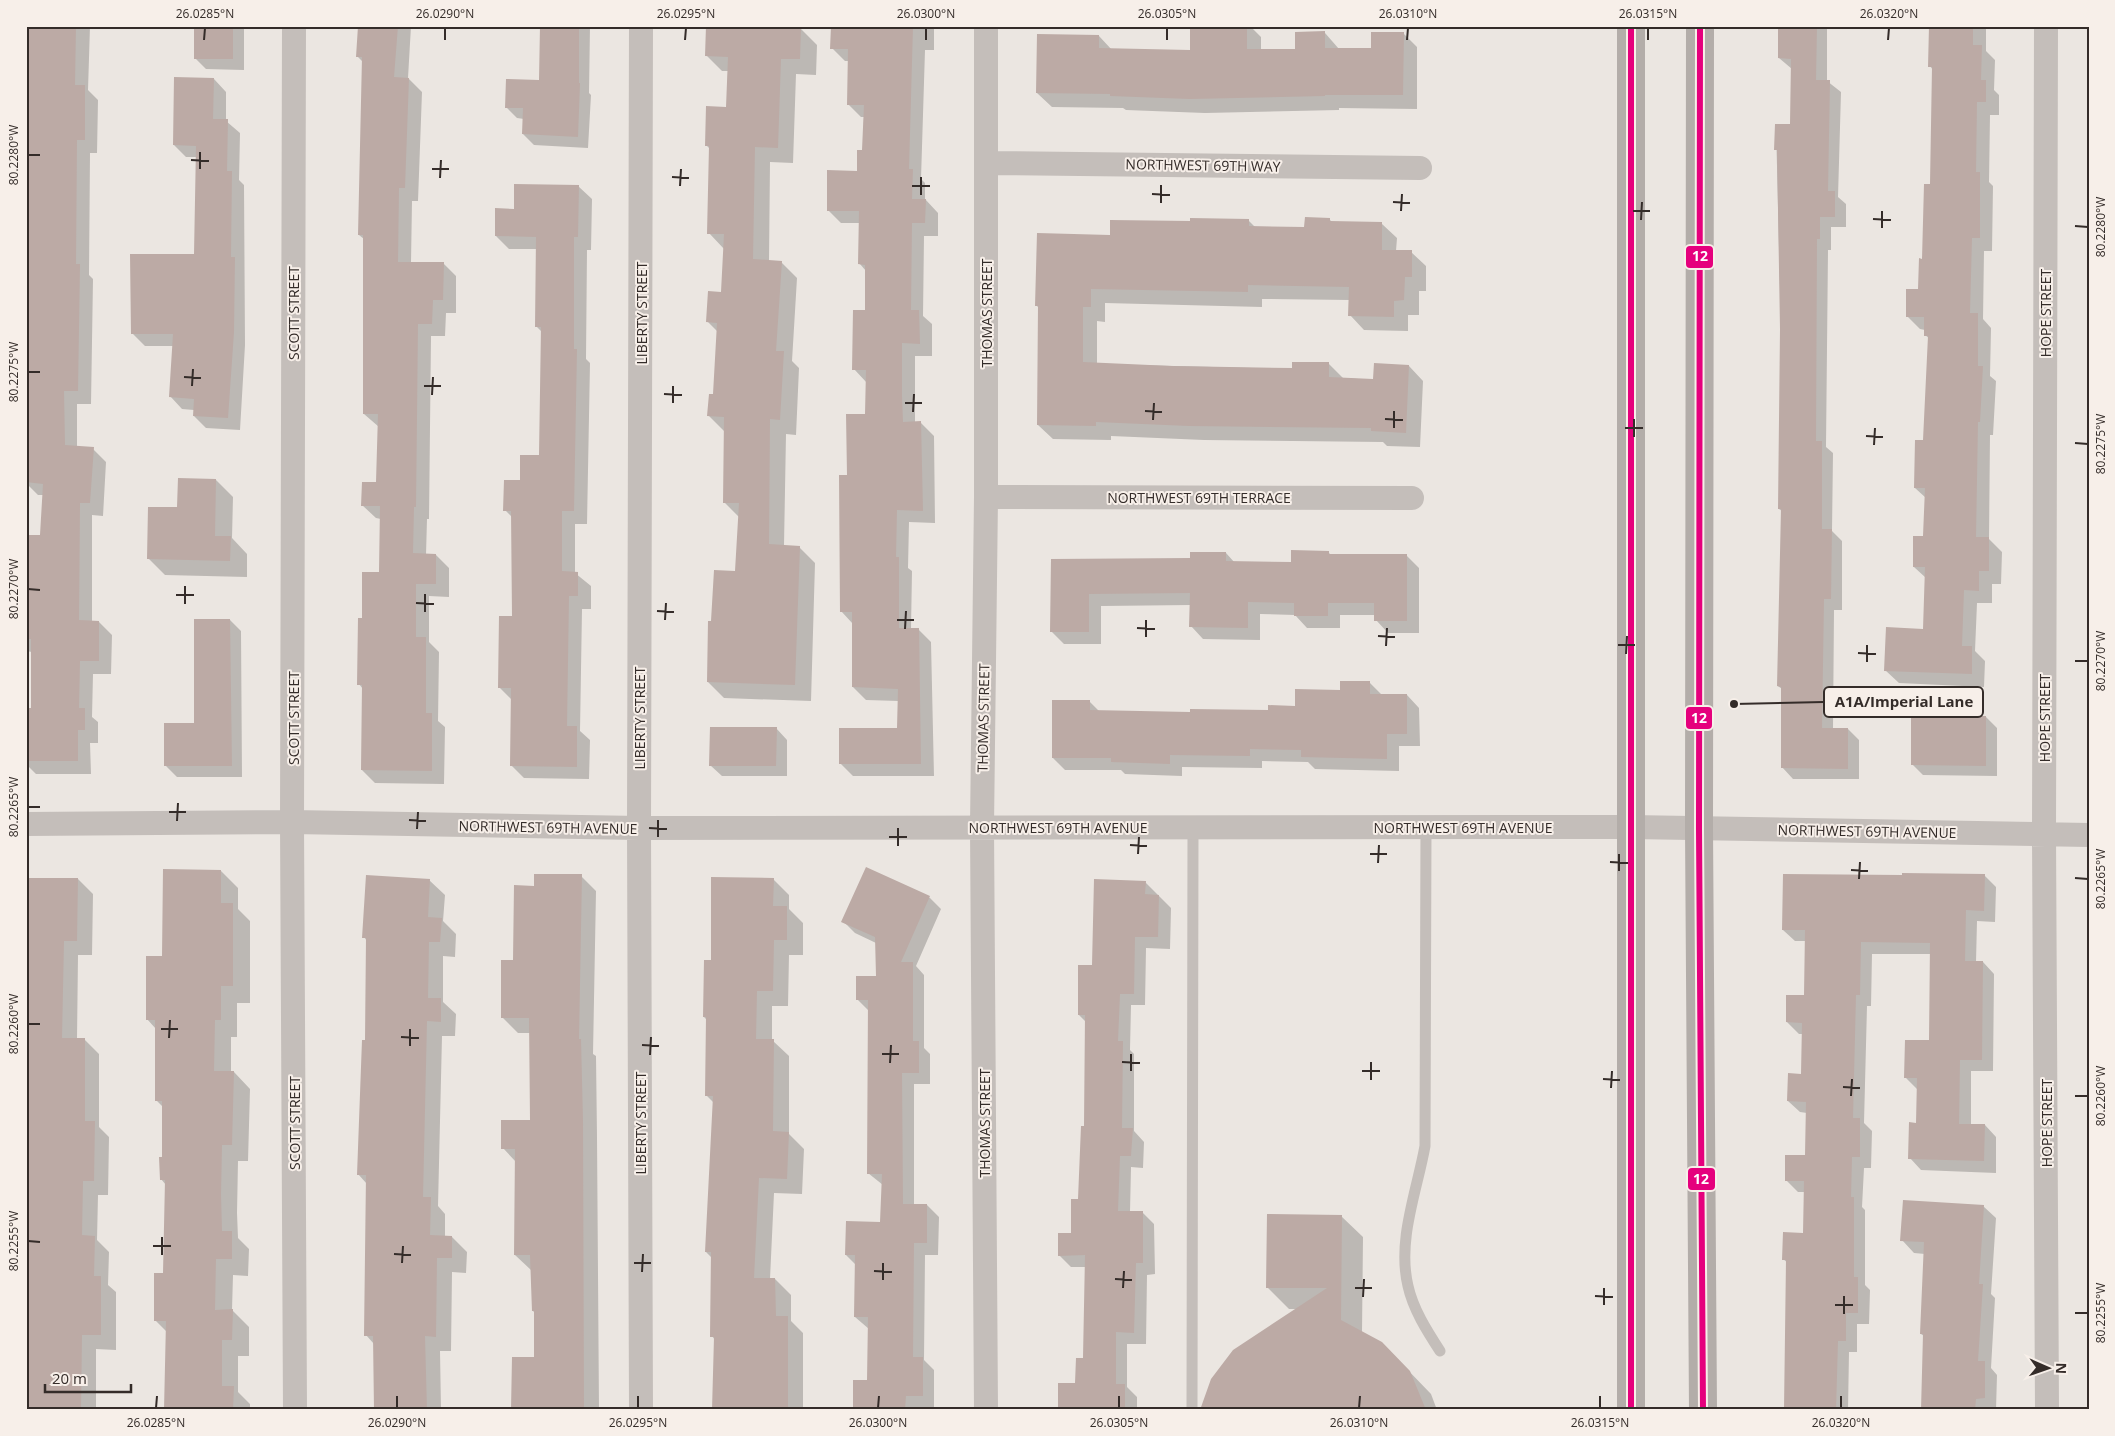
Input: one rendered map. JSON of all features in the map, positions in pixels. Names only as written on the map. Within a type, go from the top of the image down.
[{"type":"main road","points":[[1630,1410],[1631,26]]},
{"type":"main road","points":[[1700,26],[1699,829],[1703,1410]]},
{"type":"street","name":"SCOTT STREET","points":[[294,26],[292,822],[295,1410]]},
{"type":"street","name":"LIBERTY STREET","points":[[641,26],[639,828],[641,1410]]},
{"type":"street","name":"THOMAS STREET","points":[[986,26],[986,497],[982,827],[986,1410]]},
{"type":"street","name":"HOPE STREET","points":[[2046,26],[2044,834],[2048,1410]]},
{"type":"street","name":"NORTHWEST 69TH WAY","points":[[986,163],[1420,168]]},
{"type":"street","name":"NORTHWEST 69TH TERRACE","points":[[986,497],[1412,498]]},
{"type":"street","name":"NORTHWEST 69TH AVENUE","points":[[26,824],[292,822],[639,828],[1631,828],[2089,835]]},
{"type":"lane","points":[[1192,1410],[1193,827]]},
{"type":"lane","points":[[1426,827],[1425,1146],[1417,1190],[1408,1221],[1404,1257],[1408,1286],[1422,1323],[1440,1351]]},
{"type":"building","points":[[26,26],[76,26],[75,85],[85,85],[85,140],[77,140],[76,264],[80,264],[78,391],[64,391],[65,445],[94,447],[90,503],[80,503],[79,620],[99,621],[99,661],[80,661],[79,708],[85,708],[85,730],[78,730],[78,761],[26,761],[26,708],[31,708],[31,639],[26,639],[26,535],[40,535],[43,484],[26,482]]},
{"type":"building","points":[[194,26],[233,26],[233,59],[194,59]]},
{"type":"building","points":[[358,26],[398,26],[394,77],[409,78],[405,188],[399,188],[398,262],[444,262],[443,300],[433,300],[432,324],[418,324],[416,507],[414,507],[413,553],[436,554],[436,584],[416,584],[416,637],[426,637],[426,713],[432,713],[432,771],[361,770],[362,685],[357,685],[358,618],[362,618],[362,572],[379,572],[380,506],[361,506],[362,482],[376,482],[378,414],[363,414],[363,235],[358,235],[362,57],[356,57]]},
{"type":"building","points":[[540,26],[579,26],[580,83],[578,137],[522,134],[523,108],[505,108],[506,79],[539,80]]},
{"type":"building","points":[[706,26],[801,28],[800,59],[781,59],[778,148],[755,147],[753,259],[782,261],[776,351],[784,351],[780,420],[770,419],[769,544],[800,546],[795,685],[707,682],[708,621],[711,621],[714,570],[735,571],[739,503],[723,503],[724,417],[707,416],[709,394],[713,394],[717,323],[706,322],[708,291],[721,292],[724,234],[707,234],[709,146],[705,146],[706,106],[726,107],[728,57],[705,56]]},
{"type":"building","points":[[831,26],[913,26],[909,169],[913,169],[912,199],[926,199],[925,223],[912,223],[911,310],[919,310],[920,344],[902,343],[902,396],[903,422],[921,421],[923,511],[897,510],[896,557],[899,557],[899,628],[919,628],[921,764],[839,764],[839,728],[897,728],[898,689],[852,687],[852,612],[840,612],[839,475],[847,475],[846,414],[865,414],[866,370],[852,370],[853,310],[865,310],[865,265],[858,264],[859,211],[827,211],[827,170],[857,171],[857,150],[862,150],[864,105],[847,105],[848,49],[830,49]]},
{"type":"building","points":[[1190,26],[1247,26],[1247,49],[1295,49],[1295,32],[1325,31],[1325,48],[1371,48],[1371,32],[1404,32],[1403,95],[1190,99],[1110,96],[1110,94],[1036,93],[1037,34],[1099,35],[1099,48],[1190,50]]},
{"type":"building","points":[[1778,26],[1817,26],[1816,80],[1830,80],[1828,191],[1835,191],[1835,217],[1820,217],[1820,239],[1817,239],[1816,441],[1822,441],[1822,529],[1832,529],[1831,599],[1824,599],[1822,728],[1848,728],[1848,769],[1781,768],[1781,687],[1777,686],[1781,509],[1778,509],[1780,329],[1777,150],[1774,150],[1775,124],[1790,124],[1791,59],[1778,58]]},
{"type":"building","points":[[1929,26],[1973,26],[1973,45],[1982,45],[1981,80],[1986,80],[1986,102],[1977,102],[1976,172],[1980,172],[1980,238],[1972,238],[1970,313],[1978,313],[1978,366],[1983,366],[1980,422],[1978,422],[1976,537],[1989,537],[1989,571],[1979,571],[1979,591],[1964,590],[1962,646],[1972,646],[1972,674],[1884,671],[1886,627],[1923,629],[1925,567],[1913,567],[1913,536],[1923,536],[1925,488],[1914,488],[1915,440],[1923,440],[1928,336],[1924,336],[1924,317],[1906,317],[1906,289],[1918,289],[1919,258],[1922,259],[1924,184],[1930,184],[1932,67],[1928,67]]},
{"type":"building","points":[[174,77],[214,78],[213,119],[228,119],[227,171],[232,171],[231,257],[235,257],[234,332],[228,418],[193,416],[194,399],[169,397],[173,334],[131,334],[130,254],[194,254],[196,146],[173,145]]},
{"type":"building","points":[[514,184],[579,185],[578,237],[574,237],[574,349],[577,349],[574,511],[562,511],[562,571],[578,572],[578,596],[569,596],[567,726],[577,726],[577,767],[510,766],[511,688],[498,688],[499,616],[512,616],[511,511],[503,511],[504,480],[520,480],[520,455],[539,455],[541,327],[535,327],[536,237],[495,236],[495,208],[514,209]]},
{"type":"building","points":[[1305,217],[1330,218],[1330,221],[1382,222],[1382,250],[1412,250],[1412,277],[1405,277],[1404,300],[1394,301],[1394,317],[1348,316],[1349,287],[1248,285],[1248,292],[1091,289],[1091,307],[1083,307],[1083,362],[1292,368],[1292,362],[1329,362],[1329,377],[1373,379],[1374,363],[1409,365],[1406,433],[1371,431],[1371,428],[1189,426],[1096,422],[1096,426],[1037,425],[1038,306],[1035,306],[1037,233],[1110,235],[1110,220],[1190,221],[1190,218],[1249,219],[1249,226],[1304,227]]},
{"type":"building","points":[[178,478],[216,479],[215,536],[231,536],[230,561],[147,559],[148,507],[177,507]]},
{"type":"building","points":[[1291,550],[1329,551],[1329,554],[1407,554],[1407,621],[1374,621],[1374,603],[1328,603],[1328,616],[1294,616],[1294,603],[1248,602],[1248,628],[1189,627],[1190,593],[1089,594],[1089,632],[1050,632],[1051,559],[1190,558],[1190,552],[1226,552],[1226,561],[1291,562]]},
{"type":"building","points":[[194,619],[230,619],[232,766],[164,766],[164,723],[194,723]]},
{"type":"building","points":[[1340,681],[1370,681],[1370,694],[1407,694],[1407,734],[1387,734],[1387,759],[1301,757],[1301,750],[1250,749],[1250,756],[1170,755],[1170,764],[1111,762],[1111,758],[1052,758],[1052,700],[1090,700],[1090,710],[1190,712],[1190,709],[1268,710],[1268,705],[1295,706],[1295,689],[1340,690]]},
{"type":"building","points":[[1911,715],[1986,716],[1986,766],[1911,765]]},
{"type":"building","points":[[710,727],[777,727],[776,766],[709,766]]},
{"type":"building","points":[[866,867],[930,896],[901,962],[913,962],[913,1041],[919,1041],[919,1073],[902,1073],[903,1204],[927,1204],[927,1243],[914,1243],[913,1357],[923,1357],[923,1396],[906,1396],[905,1410],[853,1410],[853,1380],[867,1380],[868,1317],[854,1317],[855,1255],[845,1255],[846,1221],[880,1222],[882,1174],[867,1174],[868,1000],[856,1000],[856,976],[876,976],[875,937],[841,922]]},
{"type":"building","points":[[163,869],[221,870],[221,903],[233,903],[233,986],[221,986],[221,1020],[215,1020],[214,1071],[234,1071],[232,1145],[222,1145],[221,1195],[222,1231],[232,1231],[232,1259],[216,1259],[215,1310],[233,1309],[232,1340],[222,1340],[222,1386],[234,1386],[233,1410],[164,1410],[166,1321],[154,1321],[154,1273],[163,1273],[165,1180],[160,1180],[159,1157],[162,1157],[162,1101],[155,1101],[155,1020],[146,1020],[146,956],[162,956]]},
{"type":"building","points":[[1902,873],[1985,874],[1984,911],[1966,910],[1965,961],[1983,961],[1982,1060],[1960,1060],[1959,1124],[1985,1124],[1984,1161],[1908,1159],[1909,1122],[1916,1123],[1917,1078],[1904,1078],[1905,1040],[1929,1040],[1930,943],[1861,942],[1860,995],[1856,995],[1853,1118],[1860,1118],[1860,1157],[1852,1157],[1851,1197],[1854,1197],[1854,1277],[1858,1277],[1858,1313],[1846,1313],[1846,1341],[1838,1341],[1836,1410],[1784,1410],[1786,1260],[1782,1260],[1783,1232],[1803,1233],[1804,1181],[1785,1181],[1785,1155],[1805,1155],[1806,1102],[1787,1101],[1788,1073],[1801,1074],[1802,1023],[1786,1022],[1786,995],[1804,995],[1805,930],[1782,930],[1783,874],[1902,875]]},
{"type":"building","points":[[534,874],[582,874],[579,1039],[581,1039],[583,1121],[584,1410],[511,1410],[512,1357],[534,1357],[534,1311],[532,1311],[530,1255],[514,1255],[515,1149],[501,1149],[501,1120],[530,1120],[529,1018],[501,1018],[501,960],[513,960],[514,885],[534,886]]},
{"type":"building","points":[[366,875],[430,879],[428,917],[442,918],[440,942],[429,942],[428,998],[441,998],[441,1022],[427,1021],[423,1197],[431,1197],[430,1235],[452,1236],[452,1258],[437,1258],[436,1337],[425,1336],[427,1410],[374,1410],[373,1336],[364,1336],[366,1175],[357,1175],[362,1040],[365,1040],[366,938],[362,938]]},
{"type":"building","points":[[711,877],[774,878],[773,906],[787,906],[787,940],[774,940],[773,991],[757,991],[756,1039],[774,1039],[773,1131],[789,1132],[787,1179],[759,1178],[754,1278],[775,1278],[776,1316],[788,1316],[788,1410],[712,1410],[714,1337],[710,1337],[711,1252],[705,1252],[713,1096],[705,1096],[706,1017],[703,1017],[704,960],[711,960]]},
{"type":"building","points":[[26,878],[78,878],[77,941],[64,941],[62,1038],[85,1038],[85,1121],[95,1121],[94,1181],[83,1181],[82,1235],[95,1236],[94,1276],[101,1276],[101,1335],[82,1335],[81,1410],[26,1410]]},
{"type":"building","points":[[1094,879],[1146,881],[1145,894],[1159,895],[1158,937],[1135,937],[1134,994],[1120,994],[1118,1041],[1123,1041],[1122,1128],[1133,1128],[1131,1156],[1120,1156],[1118,1211],[1143,1211],[1143,1263],[1136,1263],[1134,1333],[1116,1332],[1116,1384],[1125,1384],[1125,1410],[1058,1410],[1058,1383],[1075,1383],[1076,1358],[1083,1358],[1085,1255],[1058,1256],[1058,1233],[1071,1233],[1071,1199],[1078,1199],[1081,1126],[1084,1126],[1085,1015],[1078,1015],[1078,965],[1092,965]]},
{"type":"building","points":[[1903,1200],[1984,1205],[1979,1284],[1983,1284],[1978,1361],[1985,1361],[1985,1398],[1976,1399],[1975,1410],[1921,1410],[1923,1334],[1920,1334],[1924,1242],[1900,1241]]},
{"type":"building","points":[[1267,1214],[1342,1215],[1341,1320],[1382,1342],[1410,1371],[1426,1410],[1200,1410],[1211,1379],[1233,1350],[1327,1288],[1266,1288]]},
{"type":"transit line","name":"12","points":[[1631,26],[1631,1410]]},
{"type":"transit line","name":"12","points":[[1700,26],[1699,829],[1703,1410]]},
{"type":"place","name":"A1A/Imperial Lane","points":[[1734,704]]}]
